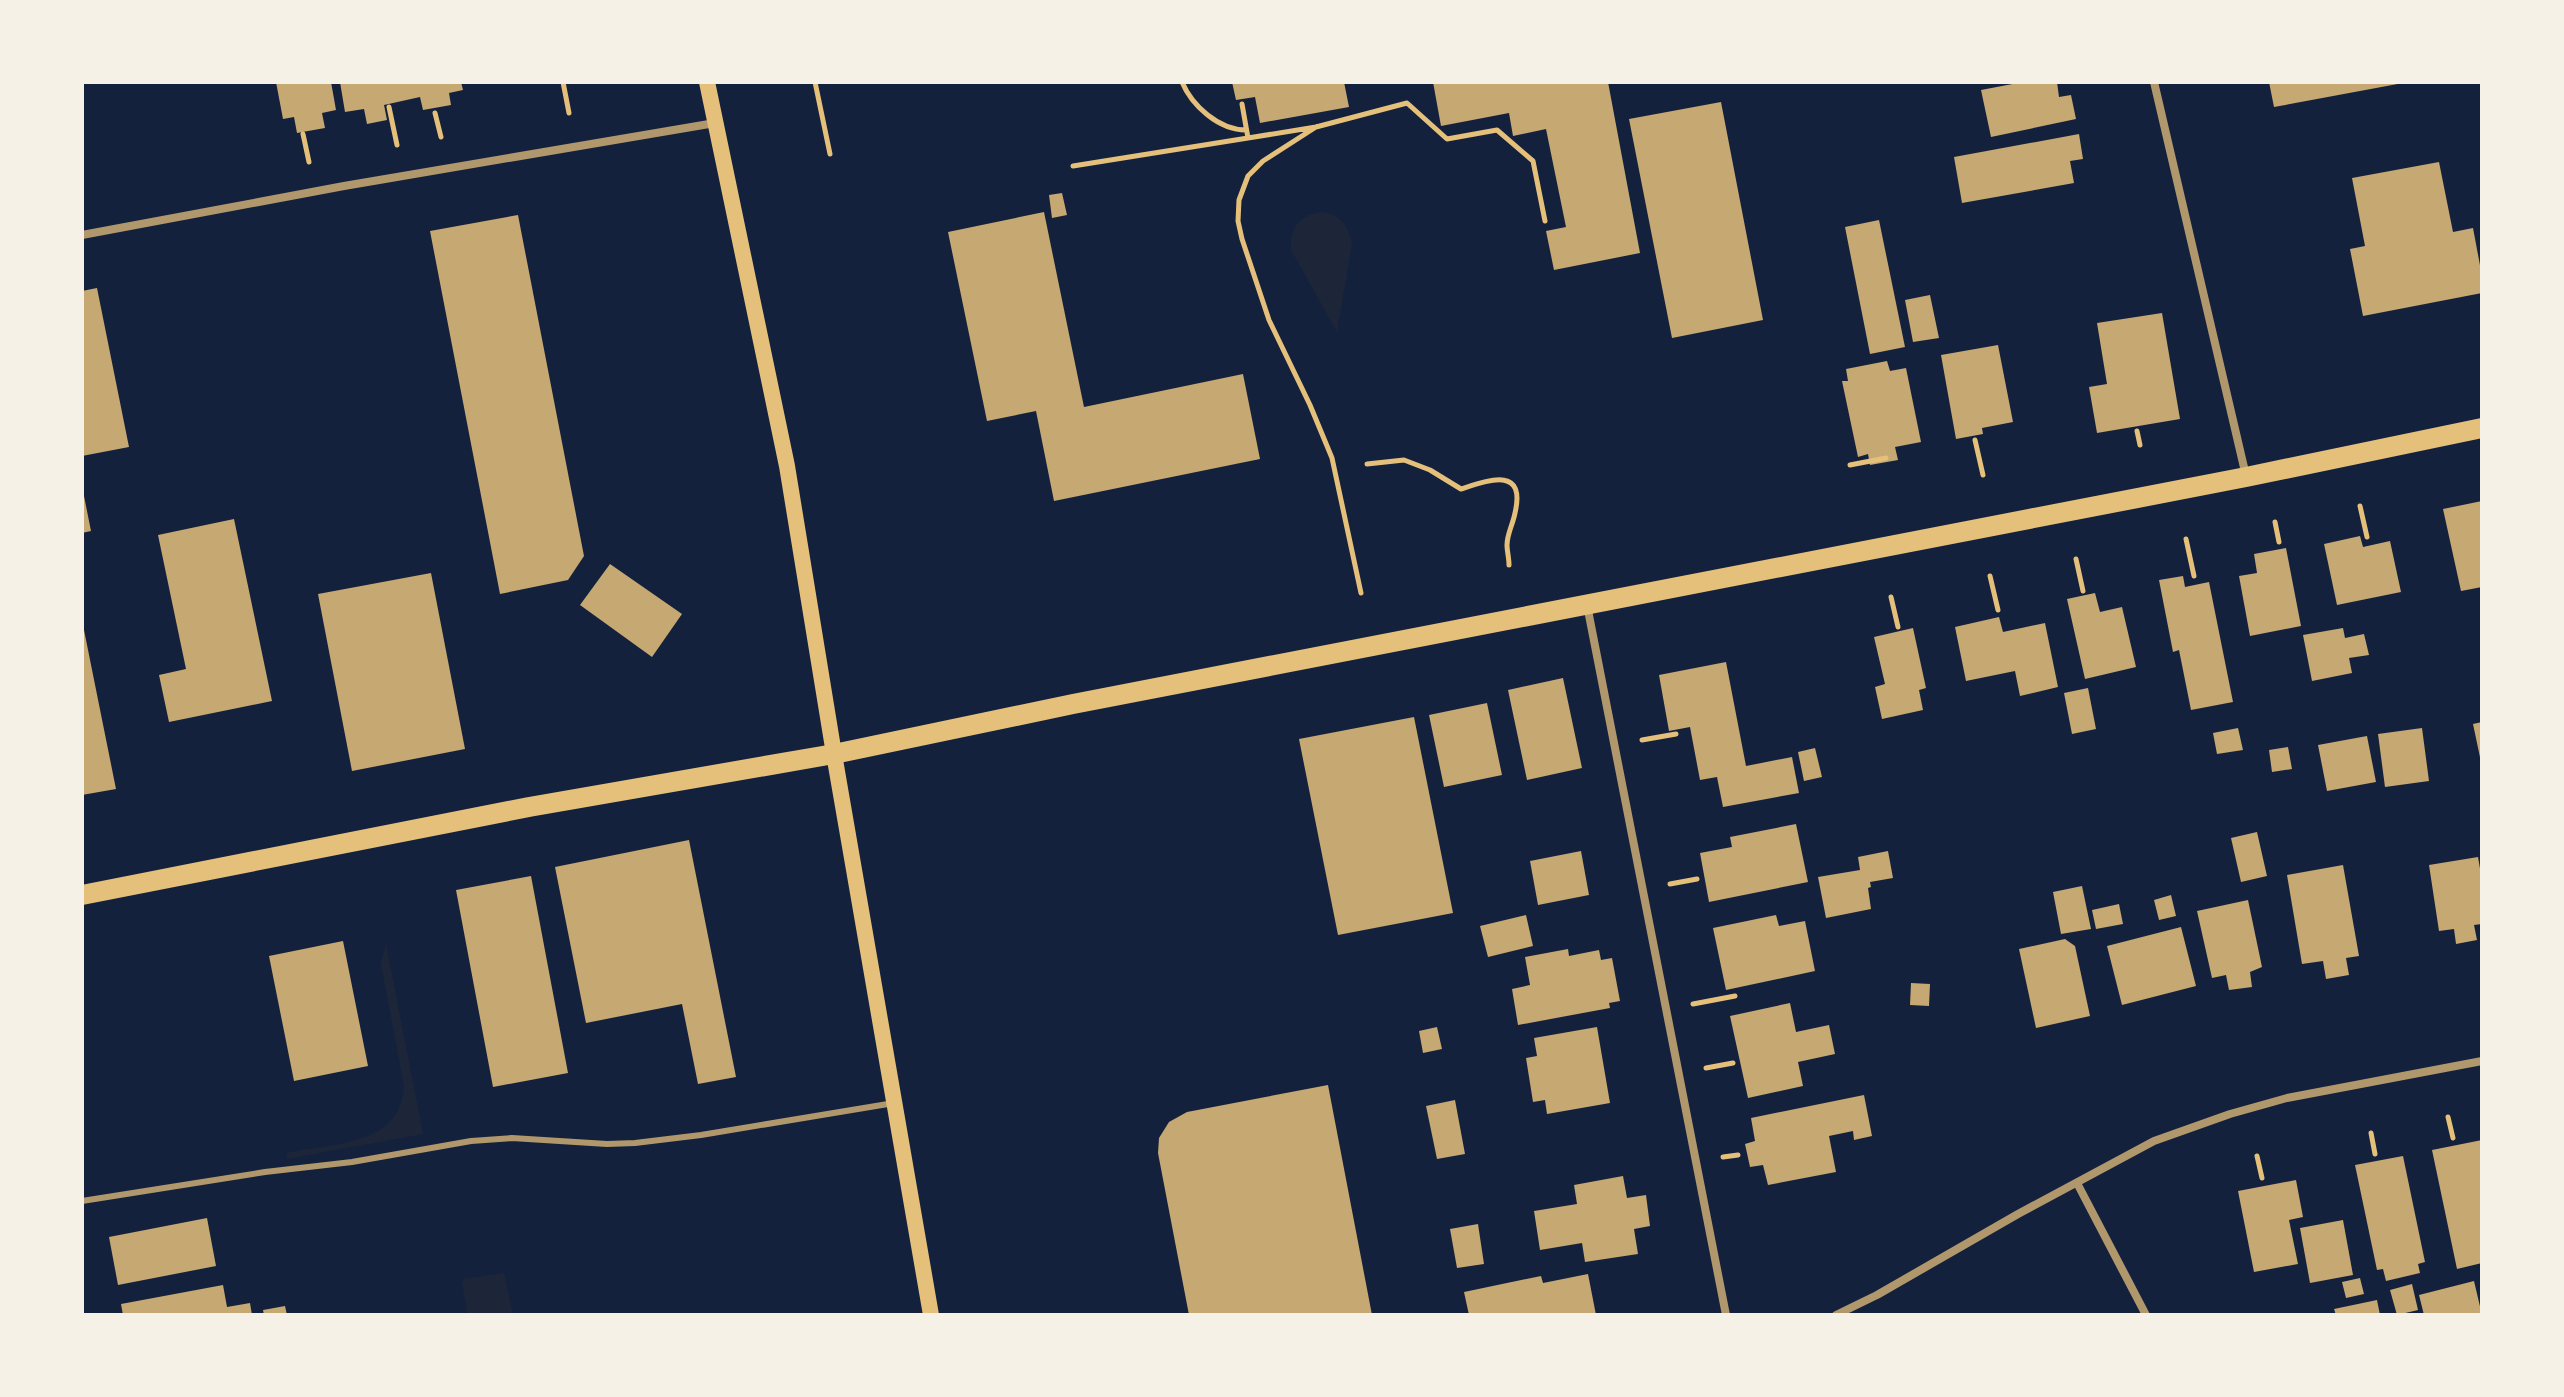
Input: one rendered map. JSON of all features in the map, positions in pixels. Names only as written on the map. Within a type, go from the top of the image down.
[{"type":"main road","points":[[707,82],[787,466],[931,1315]]},
{"type":"main road","points":[[82,895],[529,807],[834,754],[1073,704],[2246,477],[2482,428]]},
{"type":"street","points":[[2154,82],[2246,477]]},
{"type":"street","points":[[82,235],[716,122]]},
{"type":"street","points":[[1587,605],[1726,1315]]},
{"type":"street","points":[[1836,1315],[2154,1141],[2287,1098],[2482,1061]]},
{"type":"street","points":[[2077,1183],[2146,1315]]},
{"type":"lane","points":[[82,1201],[251,1174],[352,1162],[471,1141],[512,1138],[635,1143],[894,1103]]},
{"type":"path","points":[[563,82],[569,113]]},
{"type":"path","points":[[815,82],[830,154]]},
{"type":"path","points":[[1182,82],[1187,95],[1198,107],[1224,125],[1246,130]]},
{"type":"path","points":[[1073,166],[1316,127],[1407,103],[1447,139],[1497,130],[1533,161],[1545,221]]},
{"type":"path","points":[[1242,104],[1248,138]]},
{"type":"path","points":[[389,107],[397,145]]},
{"type":"path","points":[[435,113],[441,137]]},
{"type":"path","points":[[1316,127],[1263,161],[1248,176],[1239,200],[1238,221],[1269,320],[1332,458],[1361,593]]},
{"type":"path","points":[[303,134],[309,162]]},
{"type":"path","points":[[2137,431],[2140,445]]},
{"type":"path","points":[[1975,440],[1983,475]]},
{"type":"path","points":[[1850,465],[1886,458]]},
{"type":"path","points":[[1367,464],[1404,460],[1430,470],[1461,489],[1491,479],[1509,481],[1516,488],[1518,499],[1507,544],[1509,565]]},
{"type":"path","points":[[2360,506],[2367,537]]},
{"type":"path","points":[[2275,522],[2279,542]]},
{"type":"path","points":[[2186,539],[2194,576]]},
{"type":"path","points":[[2076,559],[2083,591]]},
{"type":"path","points":[[1990,576],[1998,610]]},
{"type":"path","points":[[1891,597],[1898,627]]},
{"type":"path","points":[[1642,740],[1676,734]]},
{"type":"path","points":[[1670,884],[1697,879]]},
{"type":"path","points":[[1693,1004],[1735,996]]},
{"type":"path","points":[[1706,1068],[1733,1063]]},
{"type":"path","points":[[2448,1117],[2453,1138]]},
{"type":"path","points":[[2371,1133],[2375,1154]]},
{"type":"path","points":[[1723,1157],[1738,1155]]},
{"type":"path","points":[[2257,1156],[2262,1178]]},
{"type":"shaded area","points":[[1322,212],[1343,222],[1352,243],[1337,332],[1291,250],[1292,235],[1298,224],[1307,216]]},
{"type":"shaded area","points":[[386,944],[423,1134],[287,1159],[287,1153],[363,1138],[391,1120],[400,1105],[404,1086],[381,964]]},
{"type":"shaded area","points":[[504,1273],[513,1315],[468,1315],[462,1283],[464,1279]]},
{"type":"building","points":[[276,82],[331,82],[336,110],[322,113],[325,128],[297,133],[294,117],[283,119]]},
{"type":"building","points":[[340,82],[461,82],[463,90],[449,93],[451,105],[423,110],[420,97],[384,105],[387,120],[367,124],[364,109],[345,112]]},
{"type":"building","points":[[1232,82],[1344,82],[1349,107],[1260,123],[1255,97],[1236,100]]},
{"type":"building","points":[[1433,82],[1608,82],[1640,253],[1554,270],[1546,231],[1566,227],[1546,129],[1513,136],[1509,113],[1441,126]]},
{"type":"building","points":[[2023,82],[2057,82],[2059,97],[2071,95],[2076,119],[1991,137],[1981,90]]},
{"type":"building","points":[[2269,82],[2403,82],[2403,83],[2274,107]]},
{"type":"building","points":[[1721,102],[1763,320],[1672,338],[1629,119]]},
{"type":"building","points":[[2079,134],[2083,159],[2070,161],[2074,183],[1962,203],[1954,157]]},
{"type":"building","points":[[2439,162],[2453,232],[2473,228],[2482,293],[2363,316],[2350,249],[2365,246],[2352,178]]},
{"type":"building","points":[[1062,193],[1067,215],[1052,218],[1049,195]]},
{"type":"building","points":[[1044,212],[1084,407],[1243,374],[1260,459],[1054,501],[1036,411],[987,421],[948,232]]},
{"type":"building","points":[[518,215],[584,556],[568,580],[500,594],[430,231]]},
{"type":"building","points":[[1879,220],[1905,347],[1870,354],[1845,227]]},
{"type":"building","points":[[97,288],[129,447],[82,456],[82,291]]},
{"type":"building","points":[[1930,295],[1939,338],[1913,342],[1905,300]]},
{"type":"building","points":[[2162,313],[2180,419],[2097,433],[2089,387],[2107,384],[2097,323]]},
{"type":"building","points":[[1998,345],[2013,422],[1982,428],[1983,434],[1956,439],[1941,355]]},
{"type":"building","points":[[1887,361],[1890,371],[1906,368],[1921,442],[1895,447],[1898,460],[1870,465],[1868,454],[1858,457],[1842,381],[1848,381],[1846,369]]},
{"type":"building","points":[[82,492],[91,531],[82,533]]},
{"type":"building","points":[[2482,501],[2482,587],[2461,591],[2443,509]]},
{"type":"building","points":[[234,519],[272,701],[169,722],[159,675],[186,669],[158,535]]},
{"type":"building","points":[[2360,536],[2363,547],[2390,541],[2401,592],[2337,605],[2324,544]]},
{"type":"building","points":[[2286,548],[2301,626],[2250,636],[2239,576],[2257,573],[2254,554]]},
{"type":"building","points":[[610,564],[682,614],[652,657],[580,605]]},
{"type":"building","points":[[431,573],[465,749],[352,771],[318,594]]},
{"type":"building","points":[[2183,576],[2185,587],[2209,582],[2233,702],[2191,710],[2179,650],[2173,652],[2159,580]]},
{"type":"building","points":[[2095,593],[2100,612],[2122,607],[2136,667],[2085,679],[2067,599]]},
{"type":"building","points":[[1999,617],[2003,632],[2045,623],[2058,687],[2020,696],[2015,671],[1966,681],[1955,627]]},
{"type":"building","points":[[82,626],[116,789],[82,795]]},
{"type":"building","points":[[1913,628],[1926,688],[1919,690],[1923,710],[1882,719],[1875,687],[1885,684],[1874,637]]},
{"type":"building","points":[[2343,628],[2345,638],[2364,634],[2369,655],[2349,658],[2352,673],[2312,681],[2303,635]]},
{"type":"building","points":[[1726,662],[1746,766],[1792,757],[1799,793],[1723,807],[1717,777],[1700,780],[1690,727],[1669,731],[1659,675]]},
{"type":"building","points":[[1563,678],[1582,768],[1527,780],[1508,690]]},
{"type":"building","points":[[2088,688],[2096,729],[2072,734],[2064,693]]},
{"type":"building","points":[[1487,703],[1502,775],[1444,787],[1429,715]]},
{"type":"building","points":[[1414,717],[1453,913],[1338,935],[1299,739]]},
{"type":"building","points":[[2482,722],[2482,762],[2481,762],[2473,724]]},
{"type":"building","points":[[2238,728],[2243,750],[2217,754],[2213,733]]},
{"type":"building","points":[[2422,728],[2429,781],[2385,787],[2378,734]]},
{"type":"building","points":[[2367,736],[2376,782],[2327,791],[2318,745]]},
{"type":"building","points":[[2288,747],[2292,769],[2272,772],[2269,750]]},
{"type":"building","points":[[1815,748],[1822,777],[1804,781],[1798,752]]},
{"type":"building","points":[[1796,824],[1808,882],[1709,902],[1700,853],[1732,847],[1730,837]]},
{"type":"building","points":[[2257,832],[2267,876],[2241,882],[2231,838]]},
{"type":"building","points":[[689,840],[736,1077],[698,1084],[682,1004],[586,1023],[555,867]]},
{"type":"building","points":[[1581,851],[1589,895],[1538,905],[1530,861]]},
{"type":"building","points":[[1888,851],[1893,878],[1870,882],[1871,909],[1826,918],[1818,877],[1860,870],[1858,857]]},
{"type":"building","points":[[2478,857],[2482,880],[2482,924],[2474,925],[2477,940],[2456,944],[2454,929],[2439,931],[2429,865]]},
{"type":"building","points":[[2343,865],[2359,956],[2346,958],[2349,975],[2326,979],[2323,961],[2302,964],[2287,875]]},
{"type":"building","points":[[531,876],[568,1073],[493,1087],[456,890]]},
{"type":"building","points":[[2082,886],[2091,929],[2061,934],[2053,892]]},
{"type":"building","points":[[2171,895],[2176,916],[2159,920],[2154,900]]},
{"type":"building","points":[[2248,900],[2262,967],[2250,972],[2252,987],[2229,990],[2226,975],[2212,978],[2197,911]]},
{"type":"building","points":[[2119,904],[2123,924],[2096,929],[2092,910]]},
{"type":"building","points":[[1526,915],[1533,946],[1488,957],[1480,926]]},
{"type":"building","points":[[1776,915],[1779,926],[1805,921],[1815,971],[1726,990],[1713,928]]},
{"type":"building","points":[[2181,927],[2196,986],[2122,1005],[2107,946]]},
{"type":"building","points":[[2065,939],[2075,946],[2090,1016],[2036,1028],[2019,949]]},
{"type":"building","points":[[343,941],[368,1066],[294,1081],[269,956]]},
{"type":"building","points":[[1568,949],[1569,956],[1599,950],[1601,960],[1612,958],[1620,1001],[1609,1003],[1610,1008],[1518,1025],[1512,989],[1530,985],[1525,957]]},
{"type":"building","points":[[1911,983],[1930,984],[1929,1006],[1910,1005]]},
{"type":"building","points":[[1790,1003],[1796,1032],[1829,1025],[1835,1054],[1798,1062],[1803,1086],[1748,1098],[1730,1016]]},
{"type":"building","points":[[1437,1027],[1442,1049],[1423,1053],[1419,1031]]},
{"type":"building","points":[[1597,1027],[1610,1103],[1547,1114],[1545,1100],[1533,1102],[1526,1058],[1537,1056],[1534,1038]]},
{"type":"building","points":[[1328,1085],[1372,1315],[1189,1315],[1158,1153],[1159,1138],[1169,1122],[1187,1112]]},
{"type":"building","points":[[1864,1095],[1872,1136],[1854,1140],[1853,1131],[1829,1136],[1836,1172],[1768,1185],[1763,1165],[1750,1167],[1745,1144],[1755,1141],[1751,1118]]},
{"type":"building","points":[[1455,1100],[1465,1154],[1437,1159],[1426,1106]]},
{"type":"building","points":[[2482,1140],[2482,1263],[2457,1269],[2432,1150]]},
{"type":"building","points":[[2403,1156],[2425,1262],[2418,1264],[2420,1273],[2386,1281],[2383,1269],[2377,1270],[2355,1165]]},
{"type":"building","points":[[1623,1176],[1627,1198],[1646,1195],[1650,1226],[1634,1229],[1638,1254],[1585,1262],[1582,1243],[1540,1250],[1534,1211],[1577,1204],[1574,1185]]},
{"type":"building","points":[[2296,1180],[2303,1217],[2289,1220],[2298,1264],[2254,1272],[2238,1191]]},
{"type":"building","points":[[207,1218],[216,1266],[118,1285],[109,1237]]},
{"type":"building","points":[[2343,1220],[2353,1275],[2310,1283],[2300,1228]]},
{"type":"building","points":[[1478,1224],[1484,1264],[1457,1268],[1450,1229]]},
{"type":"building","points":[[1588,1274],[1596,1315],[1469,1315],[1464,1292],[1541,1276],[1543,1283]]},
{"type":"building","points":[[2360,1278],[2364,1294],[2346,1298],[2342,1282]]},
{"type":"building","points":[[2474,1281],[2482,1315],[2424,1315],[2419,1295]]},
{"type":"building","points":[[2412,1284],[2418,1310],[2397,1315],[2390,1290]]},
{"type":"building","points":[[223,1285],[227,1307],[250,1303],[252,1315],[123,1315],[121,1304]]},
{"type":"building","points":[[2377,1300],[2380,1315],[2336,1315],[2334,1309]]},
{"type":"building","points":[[285,1306],[287,1315],[264,1315],[263,1310]]}]
